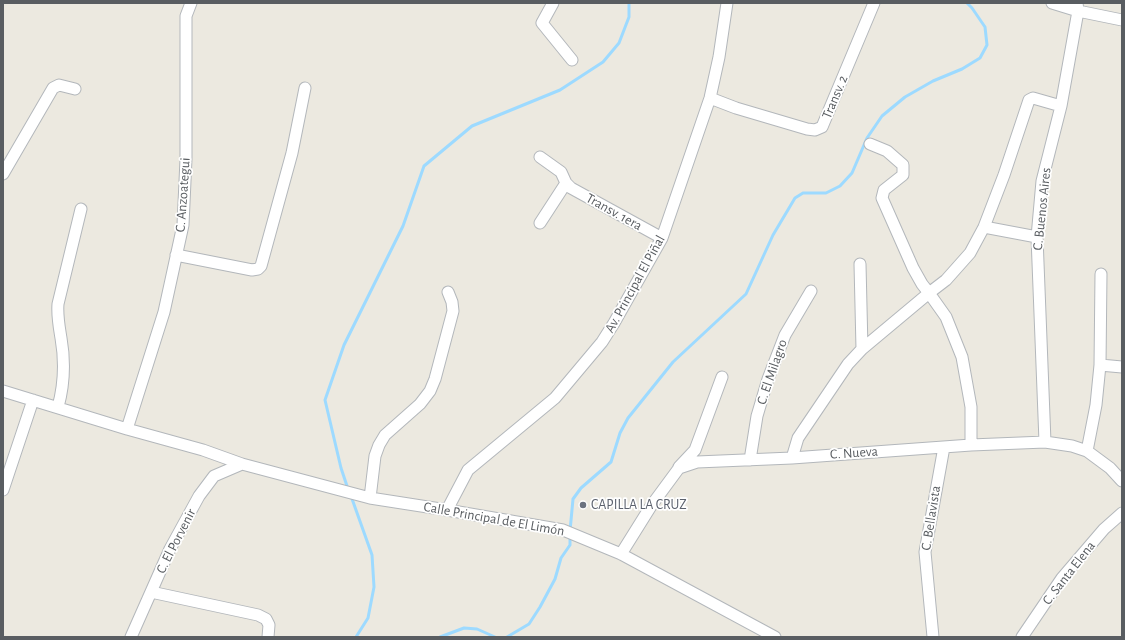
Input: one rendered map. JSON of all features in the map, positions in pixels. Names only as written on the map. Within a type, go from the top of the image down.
[{"type":"street","name":"C. Anzoategui","points":[[127,429],[164,312],[183,225],[186,159],[186,16],[191,3]]},
{"type":"street","points":[[553,3],[542,23],[572,60]]},
{"type":"street","name":"Av. Principal El Piñal","points":[[447,510],[468,470],[555,398],[602,342],[614,324],[662,238],[710,98],[719,57],[727,3]]},
{"type":"street","name":"Transv. 2","points":[[710,98],[736,108],[808,129],[815,130],[822,127],[874,3]]},
{"type":"street","points":[[1052,3],[1077,7],[1122,20]]},
{"type":"street","name":"C. Buenos Aires","points":[[1044,442],[1037,237],[1042,181],[1061,106],[1077,7]]},
{"type":"street","points":[[3,174],[53,88],[59,85],[75,89]]},
{"type":"street","points":[[176,255],[252,270],[258,269],[261,266],[292,153],[305,88]]},
{"type":"street","points":[[792,458],[798,438],[848,364],[862,349],[946,280],[970,253],[984,226],[1004,175],[1029,100],[1033,98],[1061,106]]},
{"type":"street","points":[[870,144],[887,151],[903,165],[903,175],[884,190],[882,198],[913,268],[922,284],[946,317],[962,357],[971,407],[971,445]]},
{"type":"street","points":[[540,157],[561,172],[566,184],[540,223]]},
{"type":"street","name":"Transv. 1era","points":[[566,184],[662,238]]},
{"type":"street","points":[[58,407],[61,395],[63,373],[61,338],[57,315],[58,304],[81,209]]},
{"type":"street","points":[[984,226],[1037,237]]},
{"type":"street","points":[[860,264],[862,349]]},
{"type":"street","points":[[1087,451],[1096,405],[1100,365],[1101,274]]},
{"type":"street","name":"C. El Milagro","points":[[750,460],[757,416],[768,379],[785,335],[811,291]]},
{"type":"street","points":[[370,498],[375,456],[379,445],[385,435],[420,404],[430,391],[435,379],[453,311],[452,302],[448,292]]},
{"type":"street","points":[[1100,365],[1122,367]]},
{"type":"street","points":[[621,554],[651,506],[679,468],[695,450],[722,377]]},
{"type":"street","name":"Calle Principal de El Limón","points":[[3,392],[204,450],[242,464],[357,495],[564,530],[621,554],[771,636]]},
{"type":"street","points":[[3,490],[33,400]]},
{"type":"street","name":"C. Nueva","points":[[679,468],[697,462],[792,458],[971,445],[1044,442],[1072,446],[1087,451],[1110,468],[1122,481]]},
{"type":"street","name":"C. Bellavista","points":[[933,637],[924,552],[944,447]]},
{"type":"street","name":"C. El Porvenir","points":[[131,637],[170,549],[199,496],[214,476],[242,464]]},
{"type":"street","name":"C. Santa Elena","points":[[1022,637],[1062,578],[1104,529],[1122,513]]},
{"type":"street","points":[[151,592],[258,615],[266,619],[269,625],[268,637]]},
{"type":"waterway","points":[[348,489],[341,468],[325,400],[344,345],[403,226],[424,166],[472,126],[560,90],[603,62],[619,43],[629,17],[629,3]]},
{"type":"waterway","points":[[570,531],[573,499],[581,488],[611,462],[620,433],[628,418],[673,362],[746,294],[773,235],[795,198],[803,193],[826,193],[840,186],[852,173],[867,138],[882,116],[905,97],[933,81],[962,69],[980,58],[987,45],[985,27],[967,3]]},
{"type":"waterway","points":[[351,496],[372,555],[374,587],[368,618],[356,637]]},
{"type":"waterway","points":[[507,637],[529,624],[540,607],[555,579],[561,558],[570,545],[570,536]]},
{"type":"waterway","points":[[440,637],[464,628],[477,629],[495,637]]},
{"type":"place","name":"CAPILLA LA CRUZ","points":[[583,505]]}]
